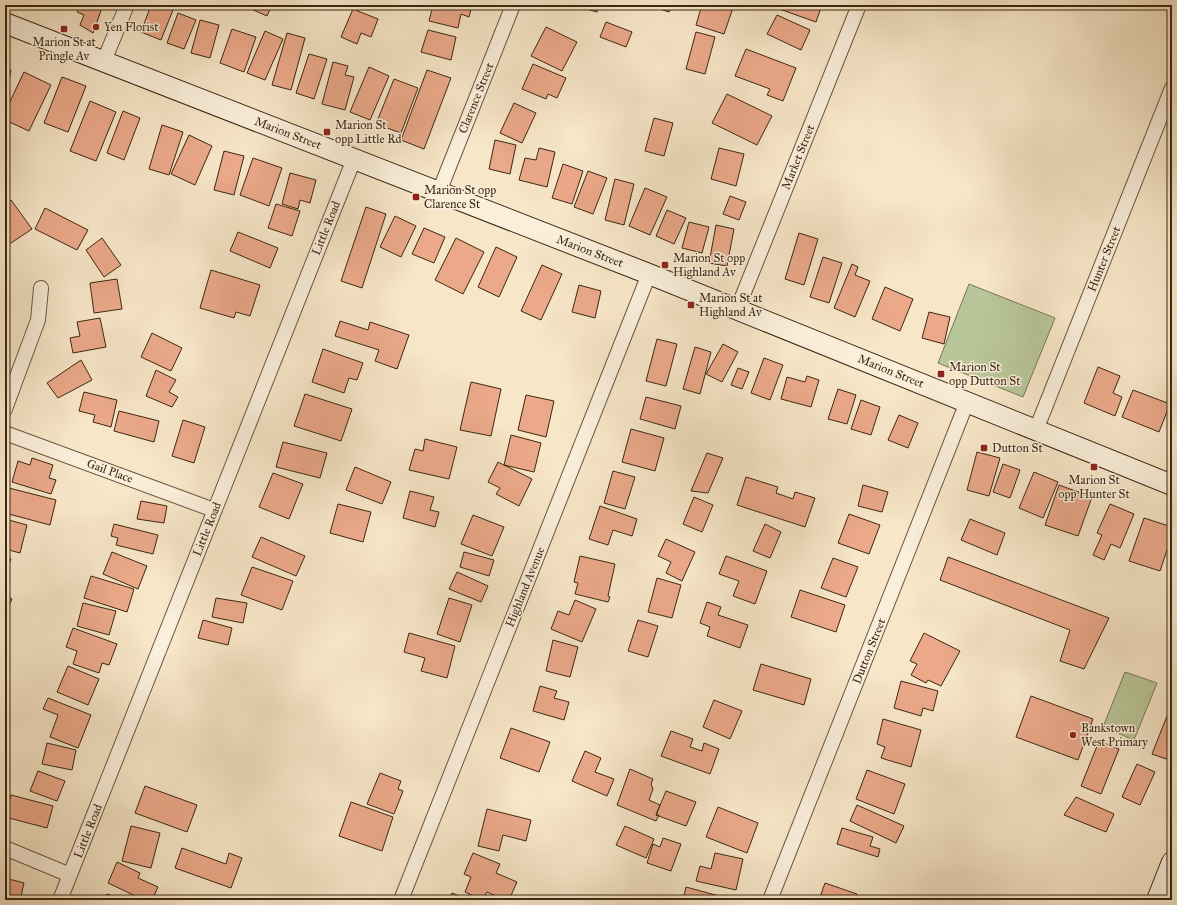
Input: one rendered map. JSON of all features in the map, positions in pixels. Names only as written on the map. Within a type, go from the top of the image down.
[{"type":"main road","name":"Marion Street","points":[[5,23],[649,274],[1172,485]]},
{"type":"main road","points":[[1157,900],[1172,862]]},
{"type":"street","points":[[104,61],[127,5]]},
{"type":"street","name":"Clarence Street","points":[[439,192],[513,5]]},
{"type":"street","name":"Market Street","points":[[737,310],[859,5]]},
{"type":"street","name":"Hunter Street","points":[[1036,430],[1172,88]]},
{"type":"street","name":"Little Road","points":[[60,900],[354,159]]},
{"type":"street","name":"Highland Avenue","points":[[401,900],[649,274]]},
{"type":"street","points":[[5,409],[38,320],[42,288]]},
{"type":"street","name":"Dutton Street","points":[[770,900],[967,402]]},
{"type":"street","name":"Gail Place","points":[[5,433],[214,510]]},
{"type":"street","points":[[5,848],[70,875]]},
{"type":"green space","points":[[969,284],[1055,318],[1023,397],[938,363]]},
{"type":"green space","points":[[1125,672],[1157,683],[1134,740],[1103,727]]},
{"type":"building","points":[[61,5],[76,5],[74,10]]},
{"type":"building","points":[[80,5],[103,5],[93,33],[80,25],[84,15],[77,12]]},
{"type":"building","points":[[151,5],[175,5],[161,40],[141,32]]},
{"type":"building","points":[[242,5],[272,5],[267,16]]},
{"type":"building","points":[[433,5],[472,5],[469,17],[461,14],[458,28],[429,21]]},
{"type":"building","points":[[572,5],[599,5],[597,12]]},
{"type":"building","points":[[648,5],[672,5],[669,12]]},
{"type":"building","points":[[702,5],[734,5],[724,34],[696,25]]},
{"type":"building","points":[[768,5],[822,5],[816,22]]},
{"type":"building","points":[[353,9],[378,19],[371,37],[361,33],[357,44],[341,37]]},
{"type":"building","points":[[178,13],[196,20],[184,49],[167,43]]},
{"type":"building","points":[[777,15],[810,30],[801,50],[767,34]]},
{"type":"building","points":[[200,20],[219,25],[210,58],[191,53]]},
{"type":"building","points":[[606,22],[632,32],[626,47],[600,37]]},
{"type":"building","points":[[546,27],[577,42],[562,71],[531,56]]},
{"type":"building","points":[[232,29],[256,37],[244,72],[220,63]]},
{"type":"building","points":[[428,30],[456,37],[451,60],[421,52]]},
{"type":"building","points":[[265,31],[283,39],[265,80],[247,73]]},
{"type":"building","points":[[696,32],[715,37],[705,74],[686,69]]},
{"type":"building","points":[[287,33],[305,38],[291,90],[272,85]]},
{"type":"building","points":[[746,49],[796,68],[783,101],[767,95],[770,89],[735,76]]},
{"type":"building","points":[[309,54],[327,59],[314,99],[296,93]]},
{"type":"building","points":[[333,62],[348,66],[345,75],[354,77],[345,110],[322,104]]},
{"type":"building","points":[[533,64],[566,78],[557,98],[548,94],[546,99],[522,89]]},
{"type":"building","points":[[369,67],[389,76],[370,120],[350,112]]},
{"type":"building","points":[[5,69],[11,70],[5,96]]},
{"type":"building","points":[[427,70],[451,78],[424,149],[401,140]]},
{"type":"building","points":[[24,72],[51,85],[29,131],[5,120],[5,112]]},
{"type":"building","points":[[62,77],[86,86],[68,132],[44,123]]},
{"type":"building","points":[[394,79],[418,88],[401,133],[376,124]]},
{"type":"building","points":[[727,94],[772,116],[757,145],[712,123]]},
{"type":"building","points":[[90,101],[116,112],[96,161],[70,151]]},
{"type":"building","points":[[514,103],[536,113],[522,143],[500,133]]},
{"type":"building","points":[[123,111],[140,118],[124,160],[107,153]]},
{"type":"building","points":[[654,118],[673,123],[664,156],[645,151]]},
{"type":"building","points":[[162,125],[183,132],[169,175],[149,169]]},
{"type":"building","points":[[189,135],[212,146],[195,185],[171,174]]},
{"type":"building","points":[[495,140],[516,145],[510,174],[489,169]]},
{"type":"building","points":[[539,148],[555,152],[547,187],[519,180],[525,158],[536,160]]},
{"type":"building","points":[[719,148],[744,154],[736,186],[711,179]]},
{"type":"building","points":[[224,151],[244,156],[234,195],[214,190]]},
{"type":"building","points":[[253,158],[282,168],[269,206],[240,195]]},
{"type":"building","points":[[563,164],[583,171],[572,204],[552,198]]},
{"type":"building","points":[[588,171],[607,178],[593,214],[574,207]]},
{"type":"building","points":[[290,173],[316,180],[310,203],[300,200],[298,209],[282,204]]},
{"type":"building","points":[[615,179],[634,184],[624,225],[605,220]]},
{"type":"building","points":[[645,188],[667,197],[650,235],[629,226]]},
{"type":"building","points":[[730,196],[746,202],[739,220],[723,214]]},
{"type":"building","points":[[11,200],[32,229],[8,245],[5,241],[5,204]]},
{"type":"building","points":[[276,204],[300,211],[292,236],[268,228]]},
{"type":"building","points":[[366,207],[386,214],[362,288],[341,281]]},
{"type":"building","points":[[45,208],[88,230],[77,250],[35,229]]},
{"type":"building","points":[[667,210],[686,218],[674,244],[656,236]]},
{"type":"building","points":[[395,216],[416,226],[401,257],[380,247]]},
{"type":"building","points":[[689,222],[709,227],[702,253],[682,248]]},
{"type":"building","points":[[716,225],[734,229],[727,266],[709,263]]},
{"type":"building","points":[[424,228],[445,237],[434,263],[412,254]]},
{"type":"building","points":[[238,232],[278,248],[270,268],[230,251]]},
{"type":"building","points":[[799,233],[818,239],[804,285],[785,279]]},
{"type":"building","points":[[102,238],[121,265],[104,277],[86,250]]},
{"type":"building","points":[[456,238],[484,252],[463,294],[435,280]]},
{"type":"building","points":[[496,247],[517,257],[499,297],[478,287]]},
{"type":"building","points":[[823,257],[842,263],[829,303],[810,297]]},
{"type":"building","points":[[852,264],[858,267],[855,275],[870,281],[855,317],[834,308]]},
{"type":"building","points":[[542,265],[562,274],[541,320],[521,311]]},
{"type":"building","points":[[211,270],[260,285],[250,316],[236,312],[234,318],[200,308]]},
{"type":"building","points":[[117,279],[122,309],[94,313],[90,283]]},
{"type":"building","points":[[579,285],[601,291],[595,318],[572,312]]},
{"type":"building","points":[[885,287],[913,299],[900,331],[872,319]]},
{"type":"building","points":[[929,312],[950,317],[944,344],[922,338]]},
{"type":"building","points":[[100,318],[106,347],[73,353],[70,338],[80,336],[77,322]]},
{"type":"building","points":[[340,321],[368,330],[370,322],[409,335],[397,369],[375,361],[379,350],[335,336]]},
{"type":"building","points":[[152,333],[182,348],[171,371],[141,357]]},
{"type":"building","points":[[657,339],[677,344],[666,386],[646,381]]},
{"type":"building","points":[[723,344],[738,352],[722,382],[706,374]]},
{"type":"building","points":[[695,347],[711,352],[700,394],[683,389]]},
{"type":"building","points":[[323,349],[363,363],[357,380],[349,378],[344,393],[312,382]]},
{"type":"building","points":[[764,358],[783,365],[770,400],[751,393]]},
{"type":"building","points":[[81,360],[92,380],[58,398],[47,383]]},
{"type":"building","points":[[1098,367],[1120,376],[1113,393],[1122,397],[1115,416],[1084,403]]},
{"type":"building","points":[[738,368],[749,372],[742,389],[731,385]]},
{"type":"building","points":[[156,370],[176,380],[169,392],[178,397],[172,407],[146,396]]},
{"type":"building","points":[[807,376],[819,380],[811,407],[781,399],[787,377],[805,382]]},
{"type":"building","points":[[471,382],[501,389],[491,436],[460,430]]},
{"type":"building","points":[[838,389],[856,395],[847,424],[828,419]]},
{"type":"building","points":[[1133,390],[1170,404],[1159,432],[1122,417]]},
{"type":"building","points":[[84,392],[117,400],[111,427],[93,422],[95,415],[79,411]]},
{"type":"building","points":[[305,394],[352,409],[341,441],[294,426]]},
{"type":"building","points":[[526,395],[554,401],[546,437],[518,430]]},
{"type":"building","points":[[646,397],[681,406],[675,429],[640,419]]},
{"type":"building","points":[[861,400],[880,407],[871,435],[851,429]]},
{"type":"building","points":[[119,411],[159,421],[154,442],[114,431]]},
{"type":"building","points":[[899,415],[918,423],[908,448],[888,440]]},
{"type":"building","points":[[183,420],[205,427],[194,463],[172,456]]},
{"type":"building","points":[[631,429],[664,438],[655,471],[622,462]]},
{"type":"building","points":[[511,435],[541,443],[534,472],[504,465]]},
{"type":"building","points":[[425,439],[457,447],[449,479],[409,470],[415,449],[423,451]]},
{"type":"building","points":[[283,442],[327,453],[320,478],[276,467]]},
{"type":"building","points":[[977,452],[1000,458],[989,496],[967,490]]},
{"type":"building","points":[[707,453],[723,458],[708,493],[691,491]]},
{"type":"building","points":[[32,458],[53,465],[49,478],[56,480],[51,494],[12,482],[18,461],[30,465]]},
{"type":"building","points":[[498,462],[532,479],[519,506],[496,494],[500,488],[488,482]]},
{"type":"building","points":[[1003,464],[1020,470],[1010,498],[993,492]]},
{"type":"building","points":[[355,467],[391,482],[382,504],[346,490]]},
{"type":"building","points":[[613,471],[635,477],[625,509],[604,503]]},
{"type":"building","points":[[1034,472],[1058,482],[1043,518],[1019,508]]},
{"type":"building","points":[[273,473],[303,484],[289,519],[259,507]]},
{"type":"building","points":[[746,477],[778,487],[776,493],[793,499],[795,492],[815,498],[805,527],[737,505]]},
{"type":"building","points":[[863,485],[888,492],[882,512],[858,506]]},
{"type":"building","points":[[1059,485],[1092,497],[1078,536],[1045,525]]},
{"type":"building","points":[[5,487],[56,500],[50,525],[5,513]]},
{"type":"building","points":[[410,491],[434,497],[430,510],[439,512],[435,527],[403,518]]},
{"type":"building","points":[[694,497],[713,505],[702,532],[683,524]]},
{"type":"building","points":[[141,501],[167,506],[164,523],[137,519]]},
{"type":"building","points":[[338,504],[371,512],[363,542],[330,533]]},
{"type":"building","points":[[1110,504],[1134,514],[1120,548],[1111,544],[1104,560],[1093,555],[1102,535],[1097,533]]},
{"type":"building","points":[[600,506],[637,519],[632,536],[613,530],[608,545],[589,539]]},
{"type":"building","points":[[849,514],[880,525],[869,554],[838,543]]},
{"type":"building","points":[[473,515],[504,527],[492,556],[461,544]]},
{"type":"building","points":[[1144,518],[1172,527],[1172,535],[1160,571],[1129,561]]},
{"type":"building","points":[[5,519],[27,525],[20,553],[5,549]]},
{"type":"building","points":[[970,519],[1005,533],[997,555],[961,540]]},
{"type":"building","points":[[114,524],[158,535],[153,554],[116,545],[118,538],[111,536]]},
{"type":"building","points":[[765,524],[781,532],[770,558],[753,551]]},
{"type":"building","points":[[261,537],[305,556],[296,576],[252,557]]},
{"type":"building","points":[[666,539],[695,552],[682,581],[666,573],[671,562],[658,556]]},
{"type":"building","points":[[112,552],[147,566],[138,589],[103,574]]},
{"type":"building","points":[[464,552],[494,560],[489,576],[460,567]]},
{"type":"building","points":[[580,556],[615,564],[608,602],[575,594],[578,583],[574,582]]},
{"type":"building","points":[[726,556],[767,571],[755,604],[733,596],[739,581],[719,574]]},
{"type":"building","points":[[5,557],[11,559],[5,574]]},
{"type":"building","points":[[948,557],[1109,618],[1084,669],[1060,661],[1070,630],[940,580]]},
{"type":"building","points":[[833,558],[858,567],[846,597],[821,588]]},
{"type":"building","points":[[252,567],[293,581],[282,610],[241,595]]},
{"type":"building","points":[[457,572],[488,586],[481,602],[449,589]]},
{"type":"building","points":[[91,576],[134,589],[127,612],[84,598]]},
{"type":"building","points":[[657,578],[681,585],[672,618],[648,612]]},
{"type":"building","points":[[800,590],[845,605],[836,632],[791,617]]},
{"type":"building","points":[[5,596],[12,599],[5,614]]},
{"type":"building","points":[[216,598],[247,603],[243,623],[212,617]]},
{"type":"building","points":[[449,598],[472,605],[460,642],[437,634]]},
{"type":"building","points":[[575,600],[596,609],[582,642],[551,629],[558,611],[569,615]]},
{"type":"building","points":[[707,602],[721,607],[718,615],[748,625],[740,648],[707,636],[710,627],[700,623]]},
{"type":"building","points":[[83,603],[116,611],[109,635],[77,626]]},
{"type":"building","points":[[203,620],[232,628],[228,645],[198,638]]},
{"type":"building","points":[[638,620],[658,626],[648,657],[628,651]]},
{"type":"building","points":[[73,628],[117,644],[109,665],[102,663],[99,673],[73,664],[77,651],[66,647]]},
{"type":"building","points":[[409,633],[455,646],[447,678],[421,671],[425,658],[404,652]]},
{"type":"building","points":[[924,633],[960,651],[941,686],[928,680],[926,683],[911,675],[917,664],[910,661]]},
{"type":"building","points":[[553,640],[578,647],[570,677],[546,671]]},
{"type":"building","points":[[761,664],[811,679],[804,705],[753,690]]},
{"type":"building","points":[[68,666],[99,679],[88,705],[57,692]]},
{"type":"building","points":[[901,681],[938,691],[933,711],[923,708],[921,716],[894,708]]},
{"type":"building","points":[[540,686],[557,691],[554,698],[569,702],[564,720],[533,711]]},
{"type":"building","points":[[1031,696],[1093,719],[1078,760],[1016,737]]},
{"type":"building","points":[[48,698],[91,715],[78,748],[50,737],[58,715],[43,709]]},
{"type":"building","points":[[714,700],[742,711],[730,739],[703,727]]},
{"type":"building","points":[[1171,706],[1172,707],[1172,761],[1152,754]]},
{"type":"building","points":[[883,719],[921,730],[911,767],[881,758],[885,747],[877,744]]},
{"type":"building","points":[[511,728],[550,742],[539,772],[500,758]]},
{"type":"building","points":[[671,731],[693,739],[690,747],[702,751],[704,743],[719,749],[710,774],[661,756]]},
{"type":"building","points":[[1099,741],[1119,749],[1101,794],[1081,786]]},
{"type":"building","points":[[47,743],[76,750],[72,770],[42,764]]},
{"type":"building","points":[[585,751],[601,758],[595,772],[614,779],[607,796],[572,781]]},
{"type":"building","points":[[1137,764],[1155,772],[1140,805],[1122,797]]},
{"type":"building","points":[[630,769],[653,779],[651,784],[653,789],[649,800],[660,805],[656,815],[659,815],[656,821],[617,805]]},
{"type":"building","points":[[867,770],[905,784],[894,814],[856,799]]},
{"type":"building","points":[[38,771],[65,781],[57,801],[30,791]]},
{"type":"building","points":[[380,773],[401,781],[398,789],[403,791],[394,814],[367,804]]},
{"type":"building","points":[[145,786],[197,805],[187,832],[135,813]]},
{"type":"building","points":[[666,791],[696,802],[686,826],[656,815]]},
{"type":"building","points":[[11,795],[53,806],[47,828],[5,817]]},
{"type":"building","points":[[1076,797],[1114,814],[1106,832],[1064,815]]},
{"type":"building","points":[[351,802],[393,817],[382,851],[339,836]]},
{"type":"building","points":[[857,805],[904,826],[896,843],[850,821]]},
{"type":"building","points":[[718,807],[758,823],[747,853],[706,837]]},
{"type":"building","points":[[487,809],[531,820],[526,841],[503,835],[499,851],[478,846]]},
{"type":"building","points":[[131,826],[160,833],[151,868],[122,861]]},
{"type":"building","points":[[625,826],[654,839],[646,858],[616,845]]},
{"type":"building","points":[[842,828],[873,837],[870,846],[880,849],[878,857],[837,844]]},
{"type":"building","points":[[663,838],[681,844],[671,871],[647,863],[653,844],[660,847]]},
{"type":"building","points":[[182,848],[226,864],[229,853],[242,858],[231,888],[175,868]]},
{"type":"building","points":[[473,853],[500,864],[496,873],[517,882],[509,900],[505,900],[487,892],[482,900],[465,892],[471,877],[464,874]]},
{"type":"building","points":[[715,853],[743,859],[736,890],[696,881],[700,866],[711,869]]},
{"type":"building","points":[[117,862],[140,873],[138,878],[158,887],[152,900],[144,900],[108,883]]},
{"type":"building","points":[[5,878],[24,883],[20,900],[5,897]]},
{"type":"building","points":[[825,883],[857,894],[855,900],[830,900],[820,897]]},
{"type":"building","points":[[686,887],[723,897],[722,900],[683,900]]},
{"type":"building","points":[[452,893],[470,900],[449,900]]},
{"type":"building","points":[[107,894],[125,900],[104,900]]},
{"type":"place","name":"Yen Florist","points":[[96,27]]},
{"type":"place","name":"Marion St at Pringle Av","points":[[64,29]]},
{"type":"place","name":"Marion St opp Little Rd","points":[[327,132]]},
{"type":"place","name":"Marion St opp Clarence St","points":[[416,197]]},
{"type":"place","name":"Marion St opp Highland Av","points":[[665,265]]},
{"type":"place","name":"Marion St at Highland Av","points":[[691,305]]},
{"type":"place","name":"Marion St opp Dutton St","points":[[941,374]]},
{"type":"place","name":"Dutton St","points":[[984,448]]},
{"type":"place","name":"Marion St opp Hunter St","points":[[1094,467]]},
{"type":"place","name":"Bankstown West Primary","points":[[1073,735]]}]
